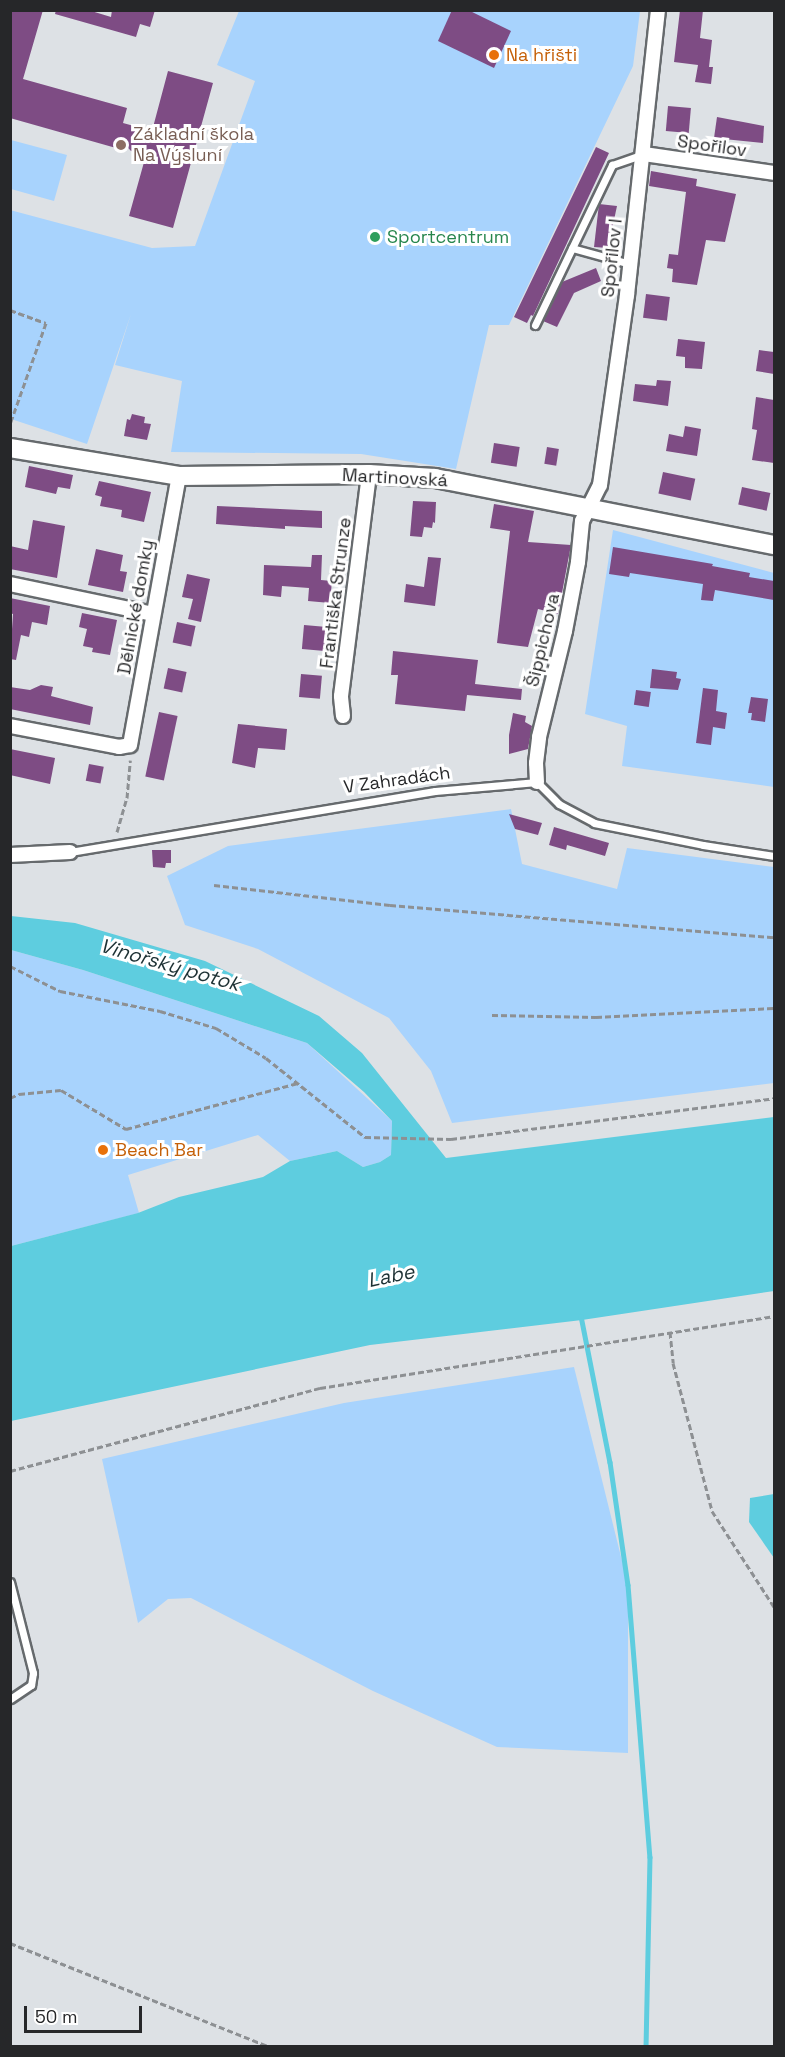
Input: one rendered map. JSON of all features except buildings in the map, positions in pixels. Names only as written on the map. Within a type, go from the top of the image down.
[{"type":"street","name":"Spořilov I","points":[[588,507],[600,485],[644,154],[658,10]]},
{"type":"street","name":"Spořilov","points":[[644,154],[774,172]]},
{"type":"street","name":"Martinovská","points":[[10,448],[179,476],[369,474],[435,478],[774,545]]},
{"type":"street","name":"Františka Strunze","points":[[343,716],[341,696],[369,474]]},
{"type":"street","name":"Dělnické domky","points":[[10,726],[119,747],[130,745],[179,476]]},
{"type":"street","name":"Šippichova","points":[[537,782],[536,763],[539,736],[565,631],[578,562],[582,521],[588,507]]},
{"type":"street","points":[[10,584],[153,614]]},
{"type":"street","name":"V Zahradách","points":[[10,855],[70,852]]},
{"type":"lane","points":[[536,325],[612,165],[644,154]]},
{"type":"lane","points":[[572,248],[630,264]]},
{"type":"lane","points":[[537,782],[559,804],[594,823],[703,845],[774,856]]},
{"type":"lane","name":"V Zahradách","points":[[70,852],[435,791],[537,782]]},
{"type":"lane","points":[[10,1582],[33,1673],[31,1685],[10,1699]]},
{"type":"path","points":[[10,310],[46,323],[10,424]]},
{"type":"path","points":[[113,846],[130,776]]},
{"type":"path","points":[[214,885],[390,905],[774,937]]},
{"type":"path","points":[[10,966],[60,991],[160,1011],[216,1028],[266,1058],[365,1137],[451,1139],[774,1098]]},
{"type":"path","points":[[492,1015],[596,1017],[774,1008]]},
{"type":"path","points":[[10,1098],[19,1094],[61,1090],[126,1129],[298,1083]]},
{"type":"path","points":[[10,1471],[320,1388],[774,1316]]},
{"type":"path","points":[[670,1332],[673,1363],[712,1511],[774,1607]]},
{"type":"path","points":[[10,1944],[268,2046]]},
{"type":"shaded area","name":"Sportcentrum","points":[[239,11],[640,11],[633,66],[509,325],[489,325],[456,469],[361,454],[171,452],[182,381],[115,365],[131,314],[87,444],[11,419],[10,210],[152,248],[195,246],[255,81],[217,65]]},
{"type":"shaded area","points":[[11,140],[67,155],[54,201],[11,189]]},
{"type":"shaded area","points":[[613,530],[774,573],[774,787],[622,766],[627,726],[585,714]]},
{"type":"shaded area","points":[[511,809],[522,864],[617,889],[627,848],[774,867],[774,1083],[452,1123],[431,1071],[389,1018],[258,949],[185,925],[167,876],[228,846]]},
{"type":"shaded area","points":[[11,950],[83,970],[307,1043],[392,1121],[391,1155],[380,1162],[363,1167],[337,1151],[290,1161],[258,1135],[128,1175],[139,1213],[11,1246]]},
{"type":"shaded area","points":[[574,1367],[628,1585],[628,1753],[497,1747],[373,1691],[191,1598],[168,1599],[138,1623],[102,1459],[344,1403]]},
{"type":"water","points":[[11,916],[75,923],[205,961],[319,1016],[362,1053],[446,1158],[774,1117],[774,1291],[582,1320],[370,1345],[11,1421],[11,1246],[138,1213],[179,1197],[263,1177],[290,1161],[337,1151],[363,1167],[380,1162],[391,1155],[392,1121],[364,1092],[307,1043],[83,970],[11,950]]},
{"type":"water","points":[[774,1494],[774,1558],[749,1522],[750,1498]]},
{"type":"waterway","points":[[581,1316],[610,1462],[628,1585],[650,1857],[646,2046]]},
{"type":"place","name":"Na hřišti","points":[[494,55]]},
{"type":"place","name":"Základní škola Na Výsluní","points":[[121,145]]},
{"type":"place","name":"Sportcentrum","points":[[375,237]]},
{"type":"place","name":"Beach Bar","points":[[103,1150]]},
{"type":"water label","name":"Vinořský potok","points":[[170,965]]},
{"type":"water label","name":"Labe","points":[[391,1276]]}]
